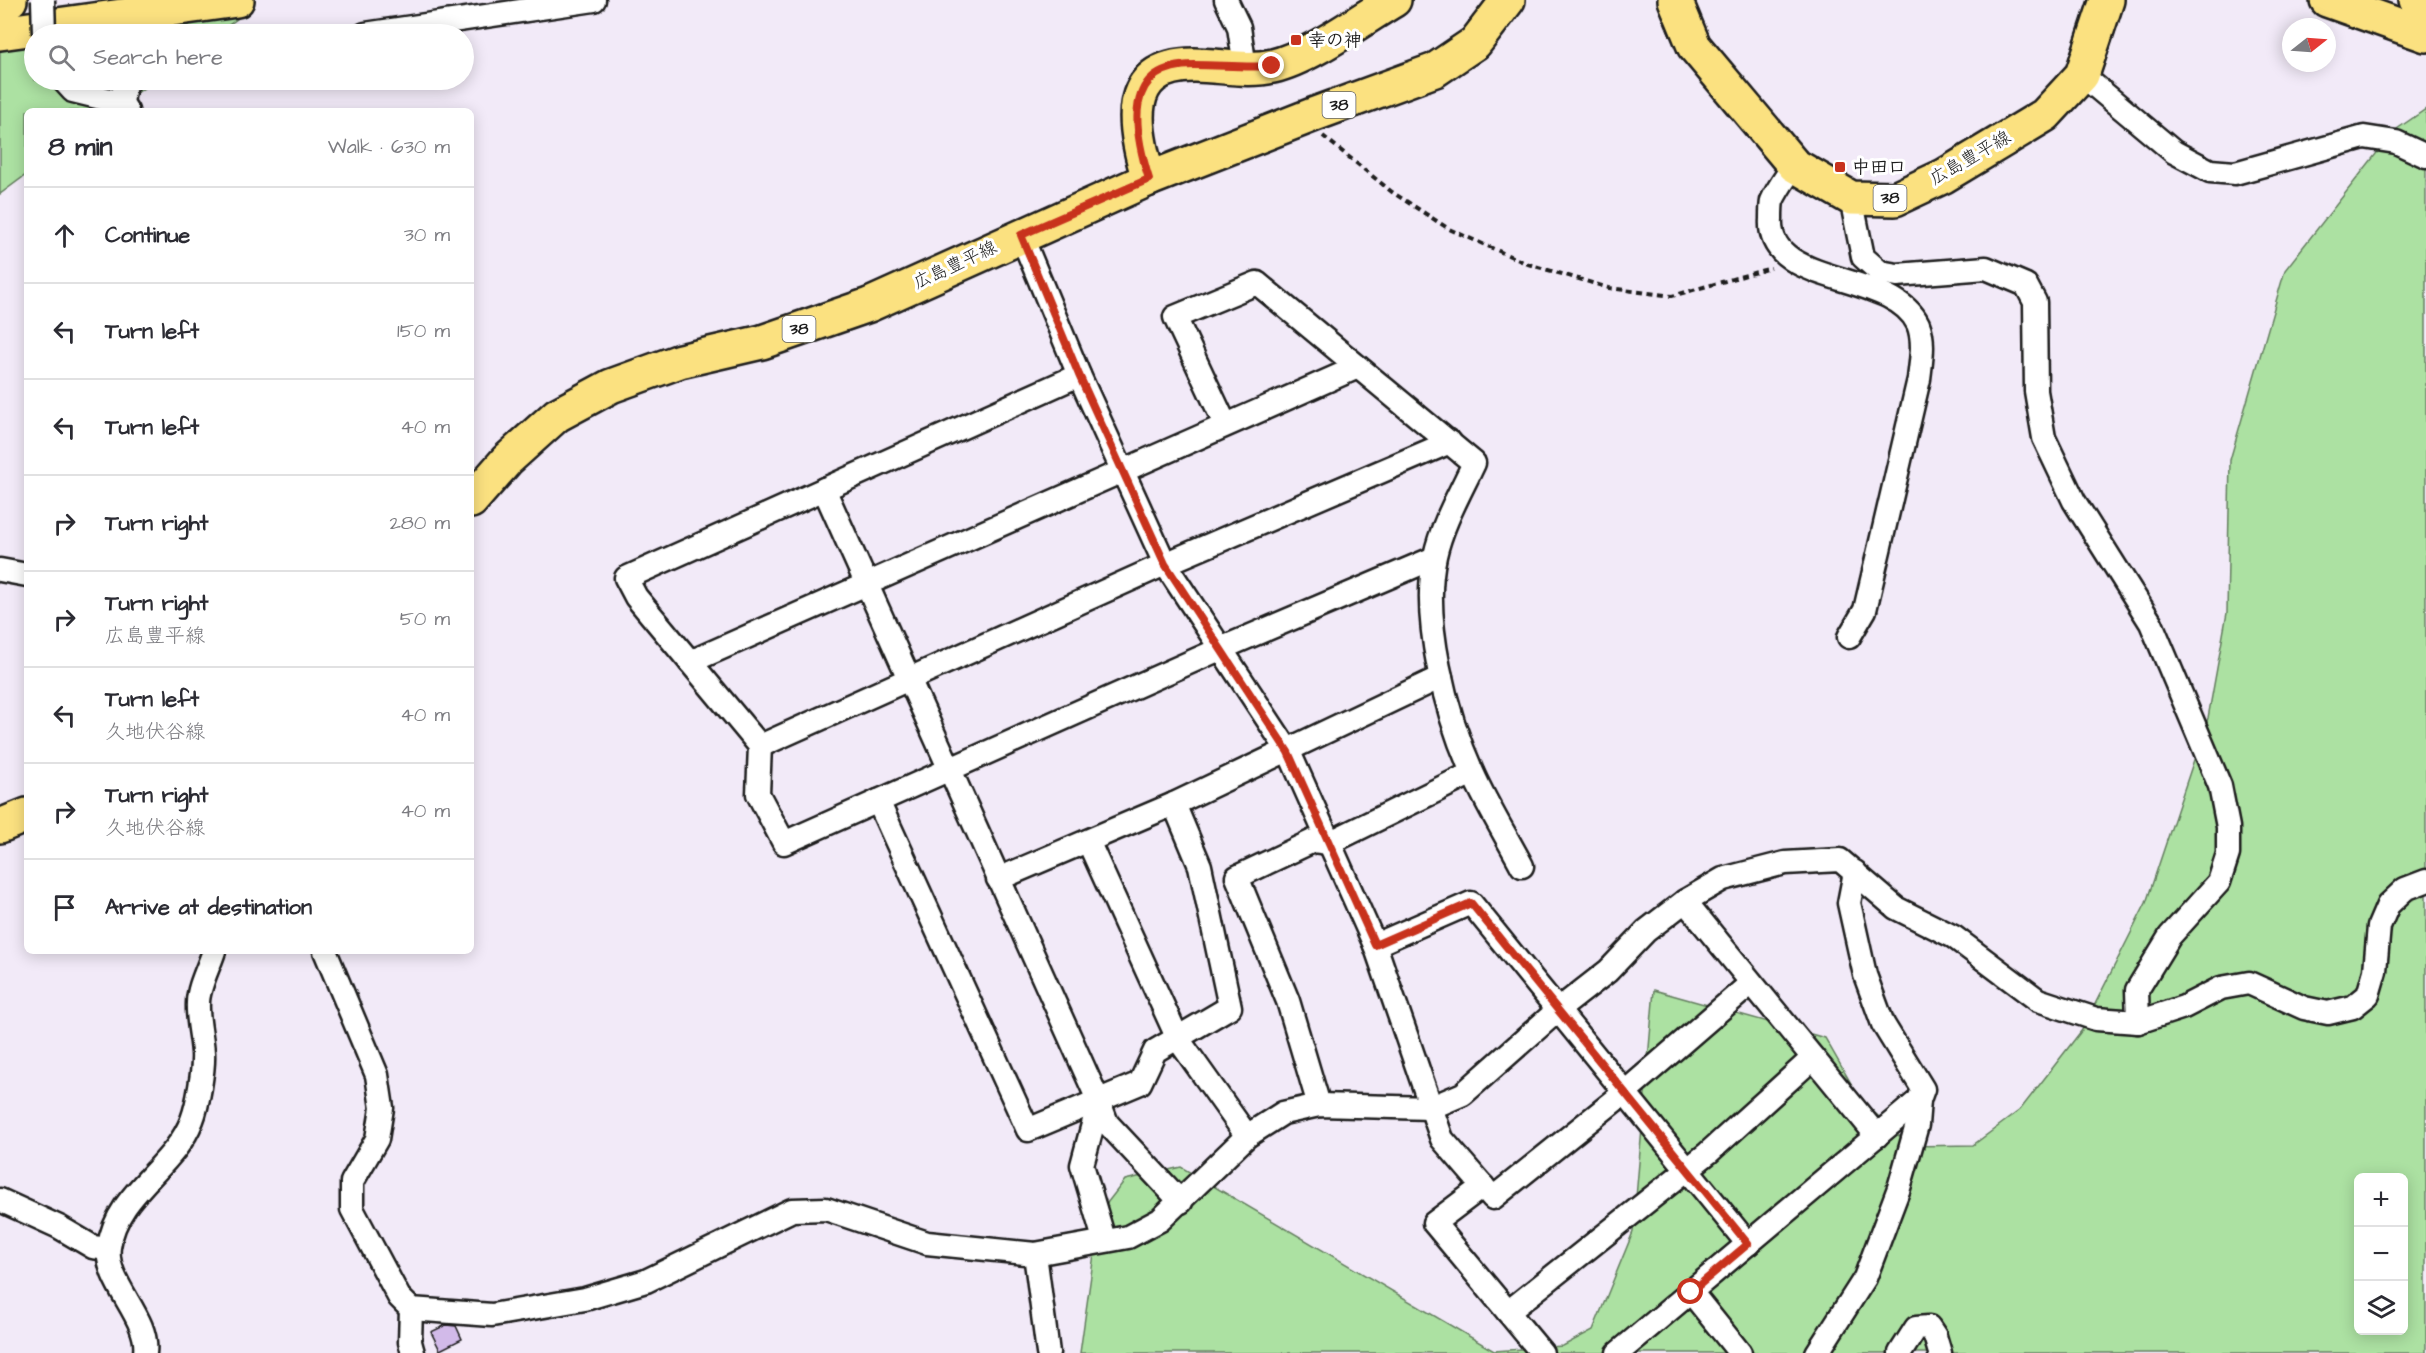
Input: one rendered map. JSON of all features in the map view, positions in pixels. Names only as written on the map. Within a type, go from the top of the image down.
[{"type":"main road","points":[[0,1],[10,0]]},
{"type":"main road","points":[[65,24],[237,0]]},
{"type":"main road","points":[[1149,179],[1138,145],[1135,119],[1146,84],[1157,75],[1174,68],[1192,65],[1245,68],[1272,66],[1298,57],[1394,0]]},
{"type":"main road","name":"広島豊平線","points":[[474,498],[507,460],[557,415],[611,386],[680,362],[762,342],[869,305],[1149,179],[1435,70],[1475,43],[1508,0]]},
{"type":"main road","name":"広島豊平線","points":[[1675,0],[1694,46],[1794,165],[1851,198],[1895,199],[1944,176],[2045,115],[2082,75],[2107,0]]},
{"type":"main road","points":[[2327,0],[2426,35]]},
{"type":"main road","points":[[2416,0],[2426,4]]},
{"type":"main road","points":[[0,33],[24,30]]},
{"type":"main road","points":[[0,826],[24,816]]},
{"type":"street","points":[[43,0],[44,24]]},
{"type":"street","points":[[432,24],[594,0]]},
{"type":"street","points":[[1226,0],[1239,27],[1245,68]]},
{"type":"street","points":[[2082,75],[2174,152],[2210,171],[2235,173],[2364,137],[2396,142],[2426,156]]},
{"type":"street","points":[[72,90],[125,107],[125,90]]},
{"type":"street","points":[[1794,165],[1772,201],[1770,232],[1785,256],[1814,271],[1883,293],[1904,306],[1918,324],[1923,350],[1919,379],[1865,610],[1849,637]]},
{"type":"street","points":[[1851,198],[1863,257],[1880,272],[1897,276],[1986,268],[2026,285],[2035,302],[2036,392],[2044,438],[2074,501],[2151,623],[2220,786],[2228,827],[2228,845],[2219,882],[2170,936],[2137,990],[2138,1022]]},
{"type":"street","points":[[1021,235],[1079,375],[1165,564],[1288,752],[1375,945],[1442,1138],[1493,1198],[1624,1093],[1750,984]]},
{"type":"street","points":[[1225,424],[1175,317],[1257,283],[1474,463],[1441,535],[1434,558],[1431,608],[1441,677],[1472,773],[1522,866]]},
{"type":"street","points":[[690,662],[1358,367]]},
{"type":"street","points":[[1079,375],[626,578],[636,597],[759,746],[758,794],[784,843],[1220,649],[1434,558]]},
{"type":"street","points":[[759,746],[1165,564],[1450,442]]},
{"type":"street","points":[[824,489],[1107,1123],[1181,1202]]},
{"type":"street","points":[[0,570],[24,574]]},
{"type":"street","points":[[998,879],[1174,804],[1288,752],[1441,677]]},
{"type":"street","points":[[1318,1105],[1288,1001],[1237,877],[1313,841],[1329,843],[1472,773]]},
{"type":"street","points":[[878,801],[1028,1130],[1140,1083],[1155,1051],[1230,1007],[1200,866],[1174,804]]},
{"type":"street","points":[[1088,841],[1178,1039],[1247,1136]]},
{"type":"street","points":[[326,954],[377,1075],[382,1108],[377,1139],[352,1182],[352,1209],[399,1297],[411,1309],[492,1314],[585,1299],[646,1281],[792,1210],[826,1209],[927,1243],[1035,1254],[1104,1239],[1128,1237],[1160,1220],[1247,1136],[1282,1113],[1318,1105],[1431,1108],[1464,1094],[1558,1010],[1608,971],[1646,931],[1685,901],[1723,879],[1785,863],[1840,860],[1896,908],[1954,937],[2038,1000],[2096,1019],[2138,1022],[2184,1007],[2221,988],[2248,983],[2304,1008],[2328,1013],[2354,1007],[2368,995],[2375,971],[2379,926],[2388,905],[2405,889],[2426,881]]},
{"type":"street","points":[[1817,1353],[1865,1278],[1899,1188],[1917,1125],[1918,1100],[1923,1089],[1883,1024],[1865,975],[1849,903],[1856,872]]},
{"type":"street","points":[[1685,901],[1750,984],[1877,1136]]},
{"type":"street","points":[[1375,945],[1471,903],[1748,1244]]},
{"type":"street","points":[[145,1353],[139,1321],[115,1278],[108,1250],[114,1228],[132,1196],[179,1146],[193,1119],[203,1055],[197,1001],[213,954]]},
{"type":"street","points":[[1508,1312],[1686,1170],[1813,1058]]},
{"type":"street","points":[[1618,1353],[1918,1100]]},
{"type":"street","points":[[1099,1102],[1082,1165],[1104,1239]]},
{"type":"street","points":[[1483,1186],[1434,1223],[1542,1353]]},
{"type":"street","points":[[0,1200],[59,1227],[93,1246],[108,1250]]},
{"type":"street","points":[[1035,1254],[1048,1353]]},
{"type":"street","points":[[1691,1292],[1740,1353]]},
{"type":"street","points":[[411,1309],[412,1353]]},
{"type":"street","points":[[1900,1353],[1916,1328],[1929,1327],[1935,1336],[1940,1353]]},
{"type":"path","points":[[1315,114],[1323,136],[1392,192],[1449,229],[1528,264],[1609,288],[1672,296],[1770,268],[1785,256]]},
{"type":"green space","points":[[254,7],[230,24],[151,24]]},
{"type":"green space","points":[[24,46],[24,90],[141,90],[116,108],[24,108],[24,176],[0,194],[0,50]]},
{"type":"green space","points":[[2426,109],[2426,1353],[1080,1353],[1100,1212],[1125,1180],[1181,1167],[1494,1351],[1563,1346],[1593,1330],[1633,1232],[1654,990],[1825,1038],[1860,1099],[1910,1146],[1973,1145],[2020,1110],[2082,1030],[2146,903],[2208,718],[2227,613],[2230,460],[2285,270],[2394,131]]},
{"type":"building","points":[[446,1325],[456,1326],[462,1339],[440,1350],[431,1332]]},
{"type":"place","name":"幸の神","points":[[1296,40]]},
{"type":"place","name":"中田口","points":[[1840,167]]},
{"type":"route","points":[[1272,66],[1245,68],[1192,65],[1174,68],[1157,75],[1146,84],[1135,119],[1138,145],[1149,179],[1021,235],[1079,375],[1165,564],[1288,752],[1375,945],[1471,903],[1748,1244],[1691,1292]]}]
